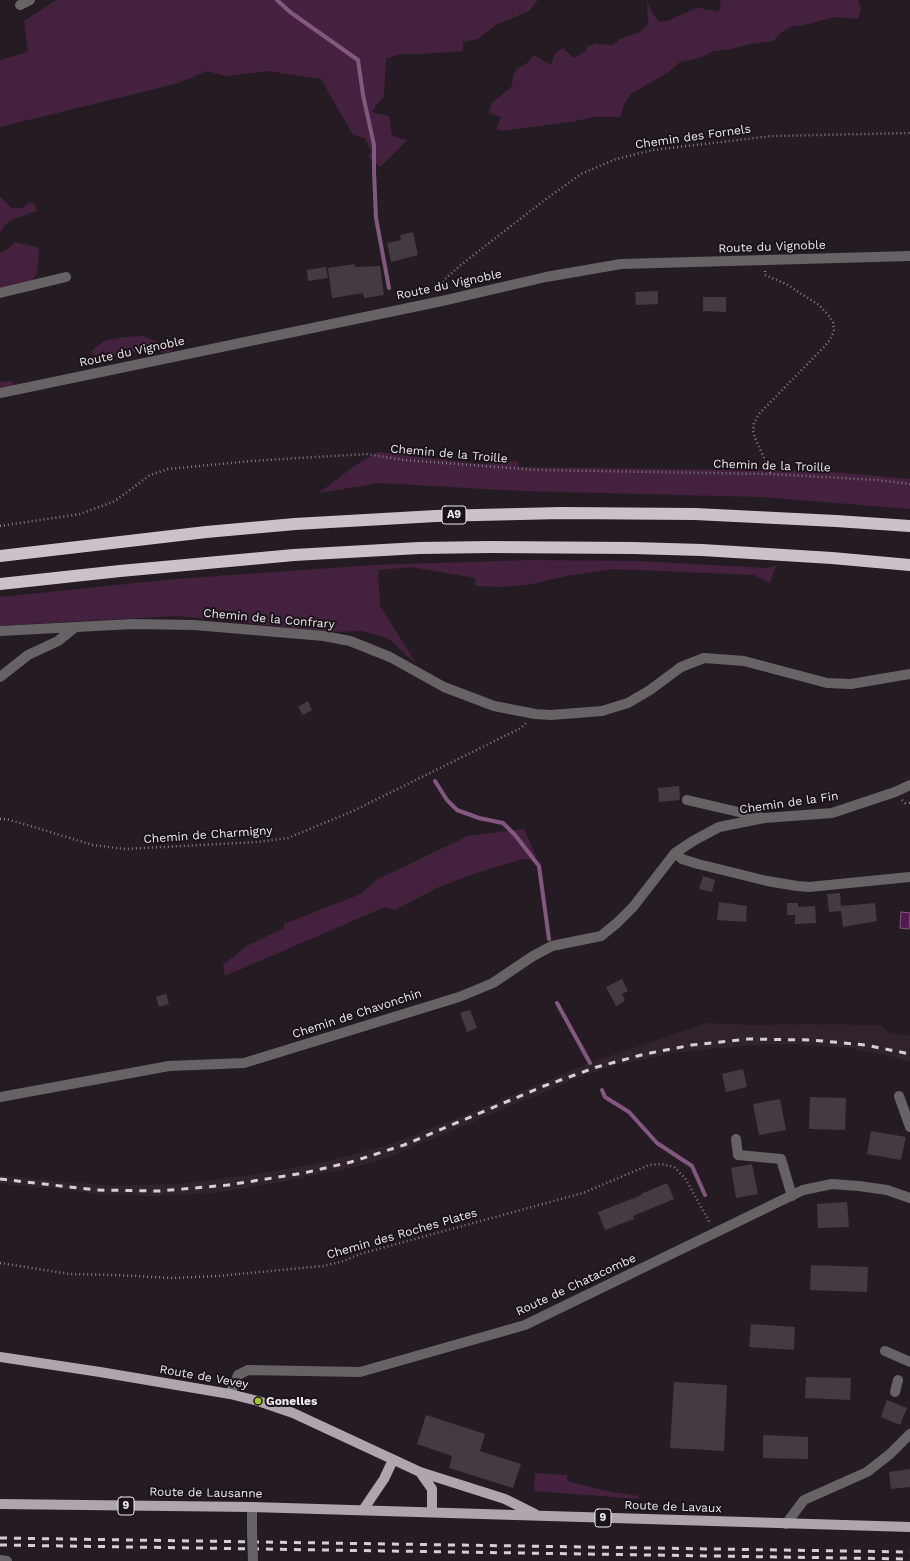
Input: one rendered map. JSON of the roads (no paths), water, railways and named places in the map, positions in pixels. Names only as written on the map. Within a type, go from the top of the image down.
[{"type":"highway","name":"A9","points":[[0,556],[198,533],[295,524],[451,515],[562,513],[695,514],[828,520],[910,526]]},
{"type":"highway","points":[[0,584],[128,570],[294,555],[451,548],[559,547],[702,550],[832,558],[910,565]]},
{"type":"main road","name":"Route de Vevey","points":[[0,1357],[230,1394],[258,1401],[293,1413],[420,1472],[506,1499],[539,1515]]},
{"type":"main road","points":[[363,1510],[384,1479],[393,1460]]},
{"type":"main road","points":[[420,1472],[432,1490],[432,1512]]},
{"type":"main road","name":"Route de Lausanne","points":[[0,1504],[363,1510]]},
{"type":"main road","name":"Route de Lavaux","points":[[363,1510],[910,1528]]},
{"type":"street","points":[[20,6],[30,0]]},
{"type":"street","name":"Route du Vignoble","points":[[0,392],[546,277],[620,264],[910,256]]},
{"type":"street","points":[[0,293],[66,277]]},
{"type":"street","name":"Chemin de la Confrary","points":[[0,631],[133,624],[194,625],[324,636],[350,641],[390,656],[444,687],[494,706],[535,714],[551,715],[602,711],[628,703],[650,690],[681,667],[704,658],[744,661],[827,683],[851,684],[910,674]]},
{"type":"street","points":[[0,677],[28,655],[58,641],[74,628]]},
{"type":"street","name":"Chemin de la Fin","points":[[675,853],[718,827],[764,818],[832,813],[895,792],[910,785]]},
{"type":"street","points":[[687,800],[764,818]]},
{"type":"street","points":[[675,853],[682,859],[698,864],[767,881],[797,886],[809,887],[910,877]]},
{"type":"street","name":"Chemin de Chavonchin","points":[[0,1097],[169,1066],[244,1063],[459,997],[493,983],[533,956],[552,946],[601,936],[633,907],[675,853]]},
{"type":"street","points":[[899,1096],[910,1128]]},
{"type":"street","points":[[736,1139],[738,1155],[781,1159],[792,1196]]},
{"type":"street","name":"Route de Chatacombe","points":[[230,1394],[238,1375],[248,1370],[360,1372],[525,1326],[803,1190],[832,1184],[859,1186],[887,1190],[910,1198]]},
{"type":"street","points":[[885,1351],[910,1362]]},
{"type":"street","points":[[895,1392],[898,1380]]},
{"type":"street","points":[[786,1524],[804,1500],[867,1472],[890,1454],[910,1434]]},
{"type":"street","points":[[252,1507],[253,1561]]},
{"type":"street","points":[[0,1560],[7,1561]]},
{"type":"waterway","points":[[277,0],[290,12],[358,60],[363,95],[374,145],[376,218],[389,288]]},
{"type":"waterway","points":[[435,781],[447,800],[457,810],[479,818],[503,823],[515,835],[539,866],[549,939]]},
{"type":"waterway","points":[[557,1003],[590,1063]]},
{"type":"waterway","points":[[602,1090],[605,1097],[629,1112],[657,1143],[692,1166],[705,1195]]},
{"type":"railway","points":[[0,1179],[96,1190],[160,1191],[228,1185],[304,1173],[351,1162],[404,1145],[544,1086],[597,1067],[645,1054],[692,1045],[748,1039],[812,1040],[865,1045],[910,1054]]},
{"type":"railway","points":[[0,1538],[910,1552]]},
{"type":"railway","points":[[0,1545],[910,1559]]},
{"type":"place","name":"Gonelles","points":[[258,1401]]}]
